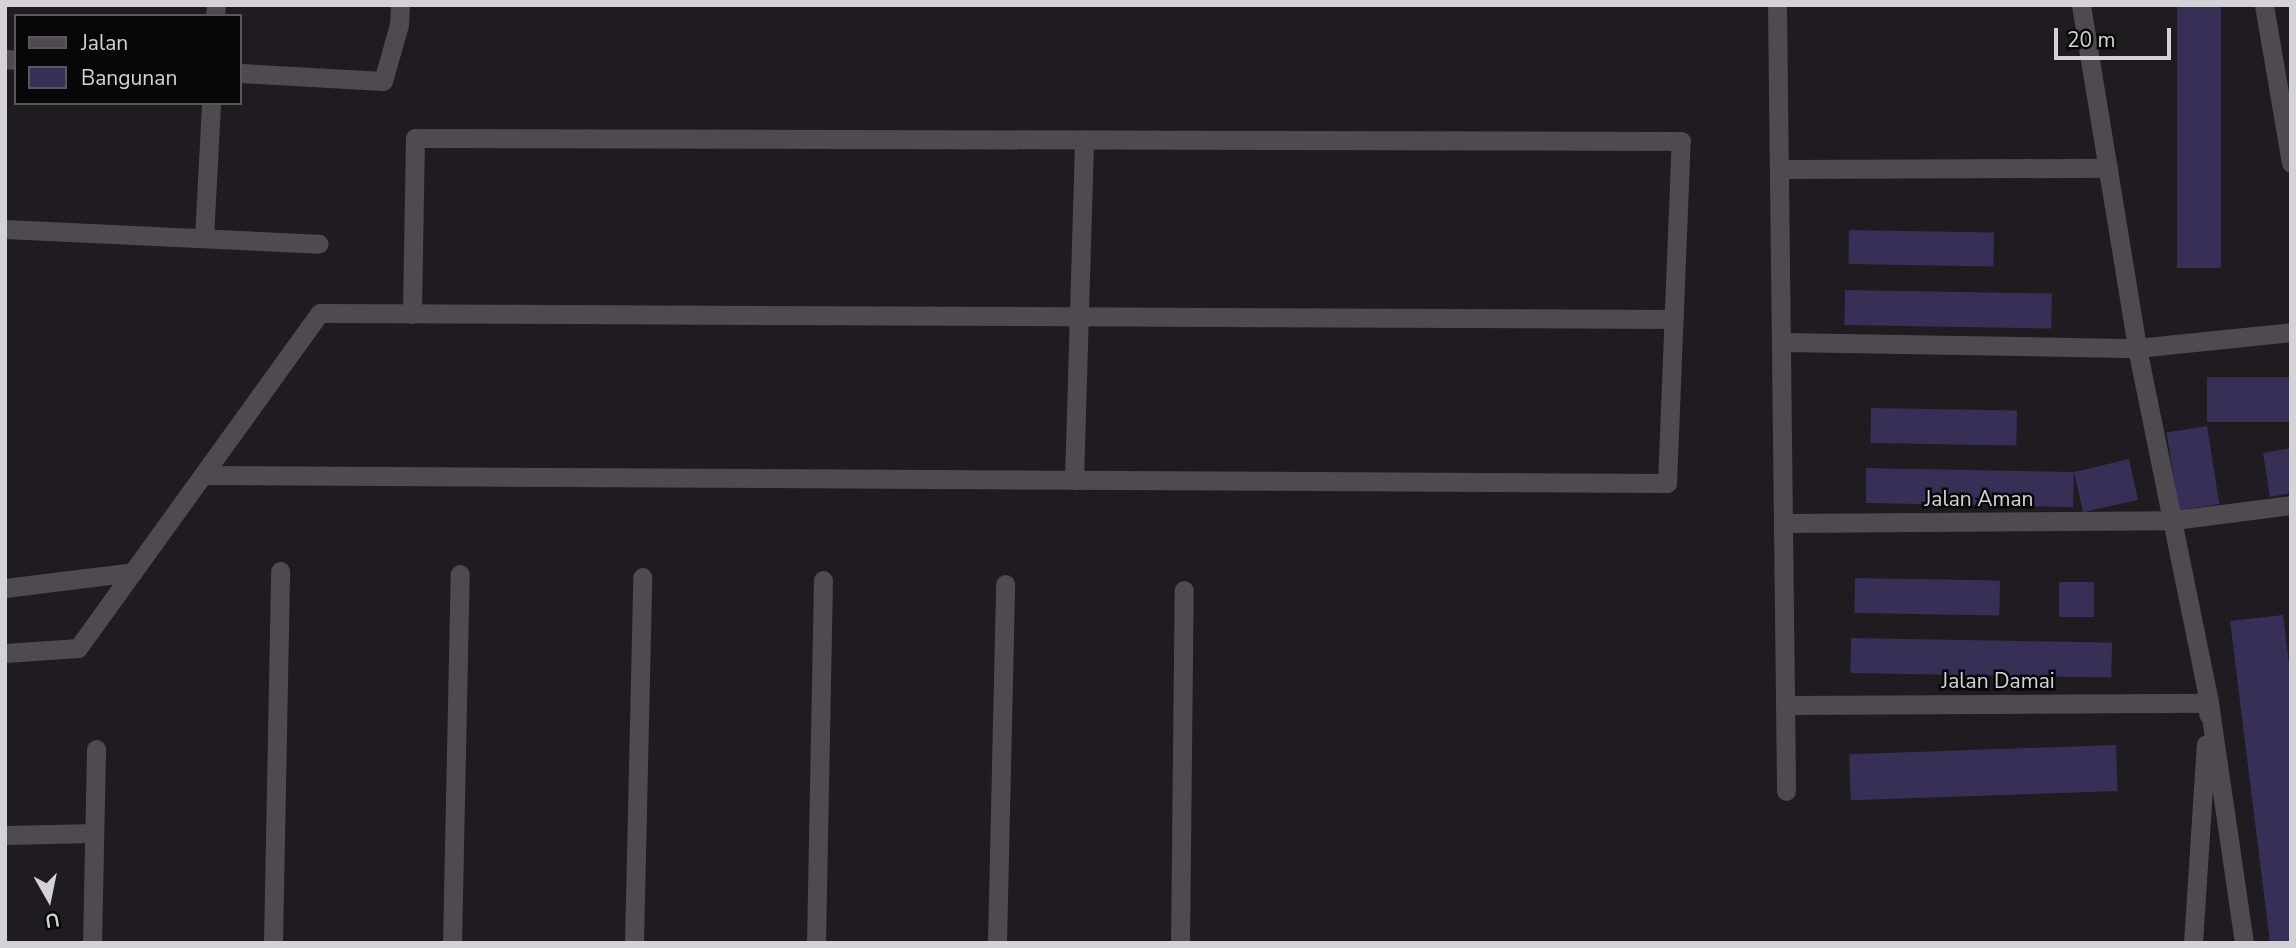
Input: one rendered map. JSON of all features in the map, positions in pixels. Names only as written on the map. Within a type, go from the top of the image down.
[{"type":"street","points":[[242,73],[383,81],[400,25],[400,5]]},
{"type":"street","points":[[1777,5],[1783,342],[1786,791]]},
{"type":"street","points":[[2081,5],[2137,348],[2209,703],[2244,943]]},
{"type":"street","points":[[2264,5],[2291,163]]},
{"type":"street","points":[[204,239],[211,105]]},
{"type":"street","points":[[203,475],[1667,483],[1681,141],[415,138],[412,314]]},
{"type":"street","points":[[1074,480],[1084,139]]},
{"type":"street","points":[[1781,169],[2108,168]]},
{"type":"street","points":[[5,229],[319,244]]},
{"type":"street","points":[[5,653],[78,648],[320,313],[1674,319]]},
{"type":"street","points":[[1783,342],[2137,348],[2291,332]]},
{"type":"street","name":"Jalan Aman","points":[[1784,523],[2174,520],[2291,505]]},
{"type":"street","points":[[272,943],[280,571]]},
{"type":"street","points":[[5,588],[133,572]]},
{"type":"street","points":[[453,943],[460,573]]},
{"type":"street","points":[[634,943],[642,577]]},
{"type":"street","points":[[816,943],[823,580]]},
{"type":"street","points":[[998,943],[1005,584]]},
{"type":"street","points":[[1180,943],[1184,590]]},
{"type":"street","points":[[2193,943],[2209,703]]},
{"type":"street","name":"Jalan Damai","points":[[1787,705],[2209,703]]},
{"type":"street","points":[[92,943],[96,749]]},
{"type":"street","points":[[5,835],[94,833]]},
{"type":"building","points":[[2177,5],[2221,5],[2221,268],[2177,268]]},
{"type":"building","points":[[1849,230],[1994,233],[1993,267],[1848,264]]},
{"type":"building","points":[[1845,290],[2052,294],[2051,329],[1844,325]]},
{"type":"building","points":[[2207,377],[2291,377],[2291,422],[2207,422]]},
{"type":"building","points":[[1871,408],[2017,411],[2016,446],[1870,443]]},
{"type":"building","points":[[2207,426],[2219,504],[2179,510],[2167,432]]},
{"type":"building","points":[[2291,448],[2291,493],[2270,497],[2263,453]]},
{"type":"building","points":[[2129,459],[2138,500],[2083,512],[2074,472]]},
{"type":"building","points":[[1866,468],[2074,472],[2073,507],[1866,503]]},
{"type":"building","points":[[1855,578],[2000,581],[1999,616],[1854,613]]},
{"type":"building","points":[[2059,582],[2094,582],[2094,617],[2059,617]]},
{"type":"building","points":[[2283,615],[2291,680],[2291,943],[2270,943],[2230,621]]},
{"type":"building","points":[[1851,638],[2112,643],[2111,678],[1850,673]]},
{"type":"building","points":[[2116,745],[2118,791],[1851,800],[1849,754]]}]
